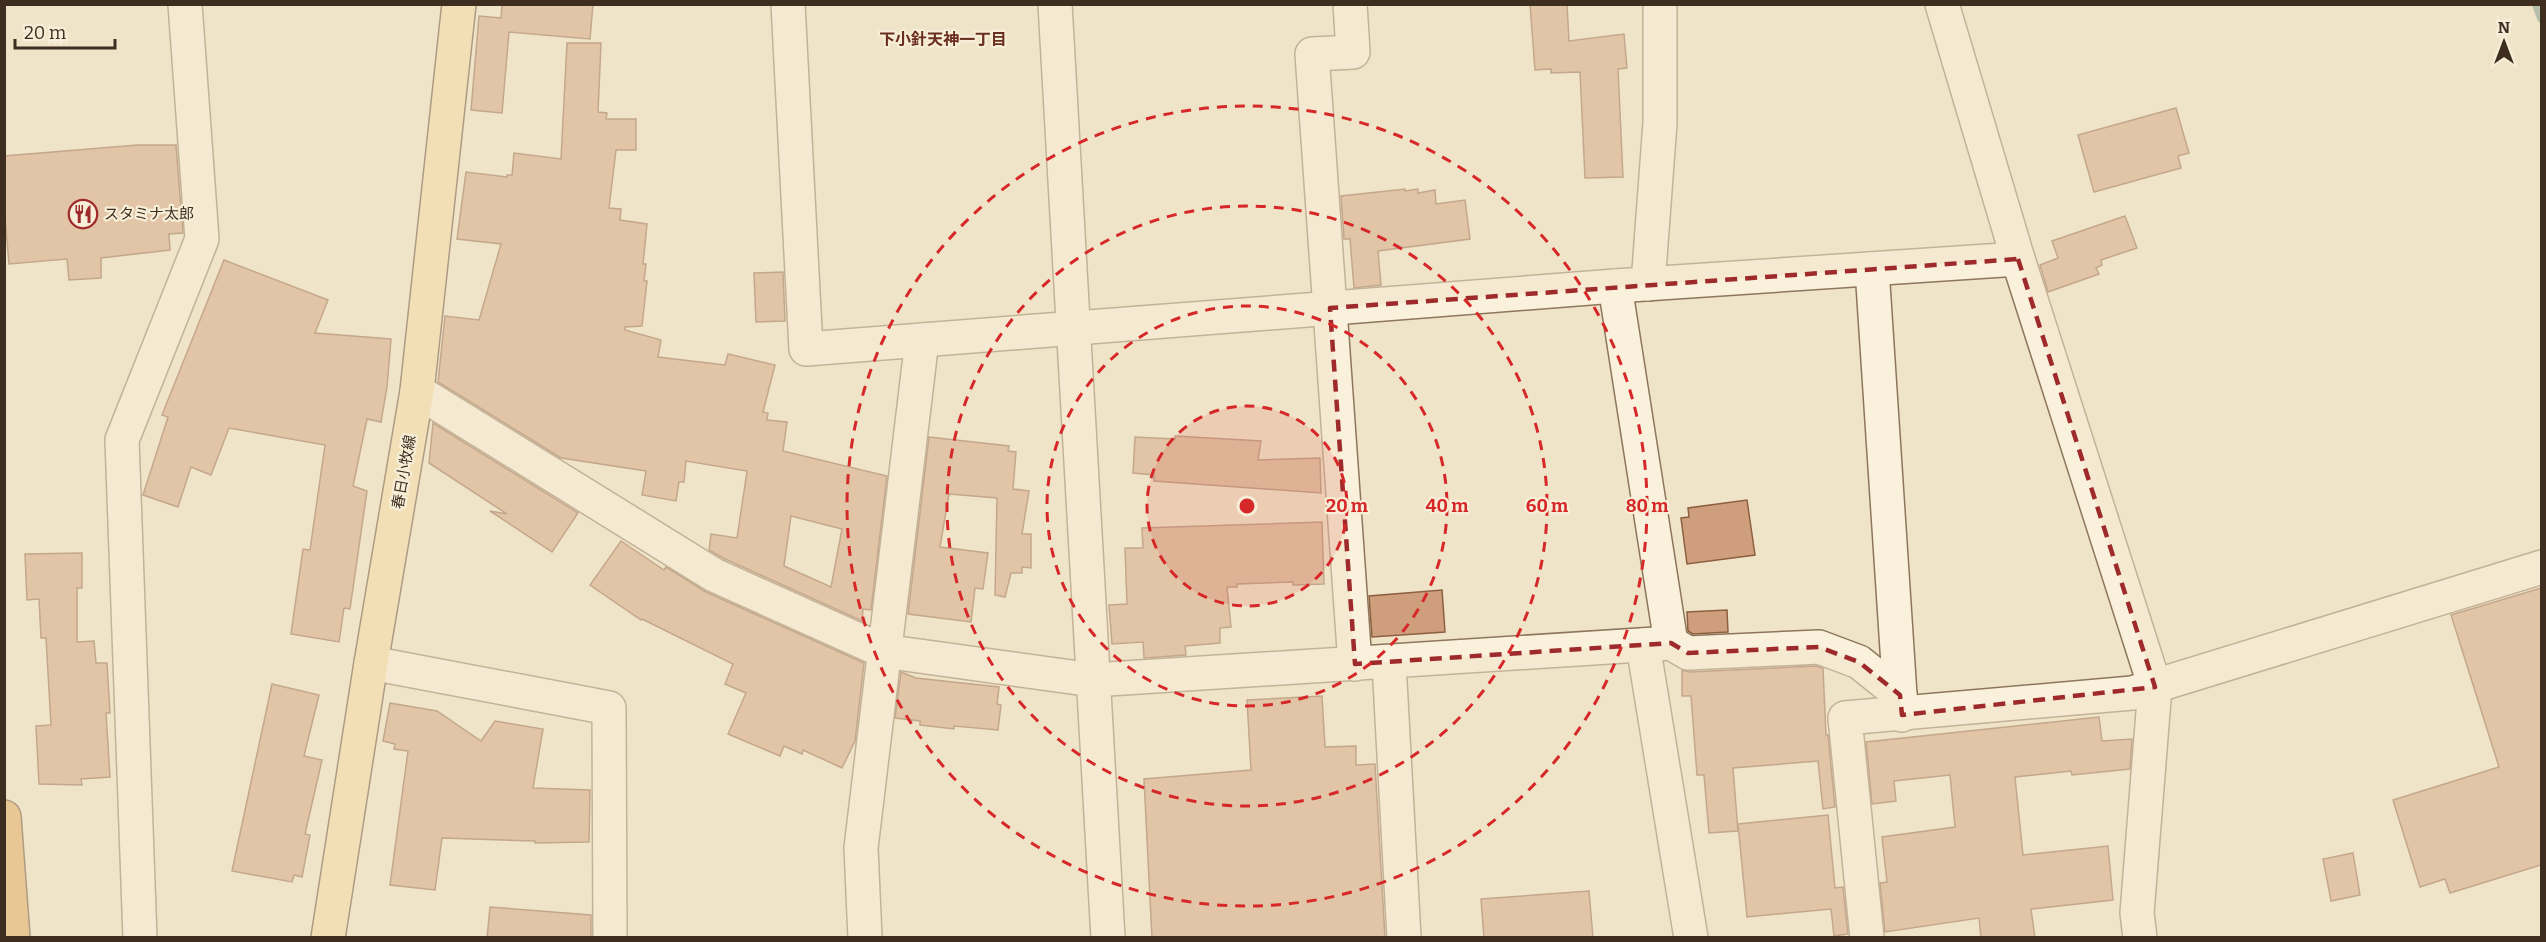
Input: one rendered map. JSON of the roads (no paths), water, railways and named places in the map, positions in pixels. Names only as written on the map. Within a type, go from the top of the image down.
[{"type":"highway","points":[[4,817],[13,938]]},
{"type":"main road","name":"春日小牧線","points":[[328,938],[417,391],[459,4]]},
{"type":"street","points":[[140,938],[122,440],[202,239],[185,4]]},
{"type":"street","points":[[788,4],[806,349],[1615,286],[2018,259]]},
{"type":"street","points":[[1055,4],[1108,938]]},
{"type":"street","points":[[1350,4],[1353,52],[1312,54],[1355,664]]},
{"type":"street","points":[[1648,284],[1660,123],[1660,4]]},
{"type":"street","points":[[1942,4],[2018,259],[2155,687],[2138,913],[2140,938]]},
{"type":"street","points":[[1872,269],[1901,705]]},
{"type":"street","points":[[1615,286],[1691,938]]},
{"type":"street","points":[[865,938],[861,848],[922,340]]},
{"type":"street","points":[[417,391],[714,575],[883,651],[1093,680],[1389,663],[1657,644],[1688,653],[1819,646],[1859,662],[1901,705]]},
{"type":"street","points":[[1867,938],[1845,718],[1901,705],[2132,693],[2541,567]]},
{"type":"street","points":[[371,663],[609,708],[610,938]]},
{"type":"street","points":[[1389,663],[1404,938]]},
{"type":"waterway","points":[[2537,4],[2542,18]]},
{"type":"place","name":"スタミナ太郎","points":[[83,214]]},
{"type":"district","name":"下小針天神一丁目","points":[[943,39]]}]
